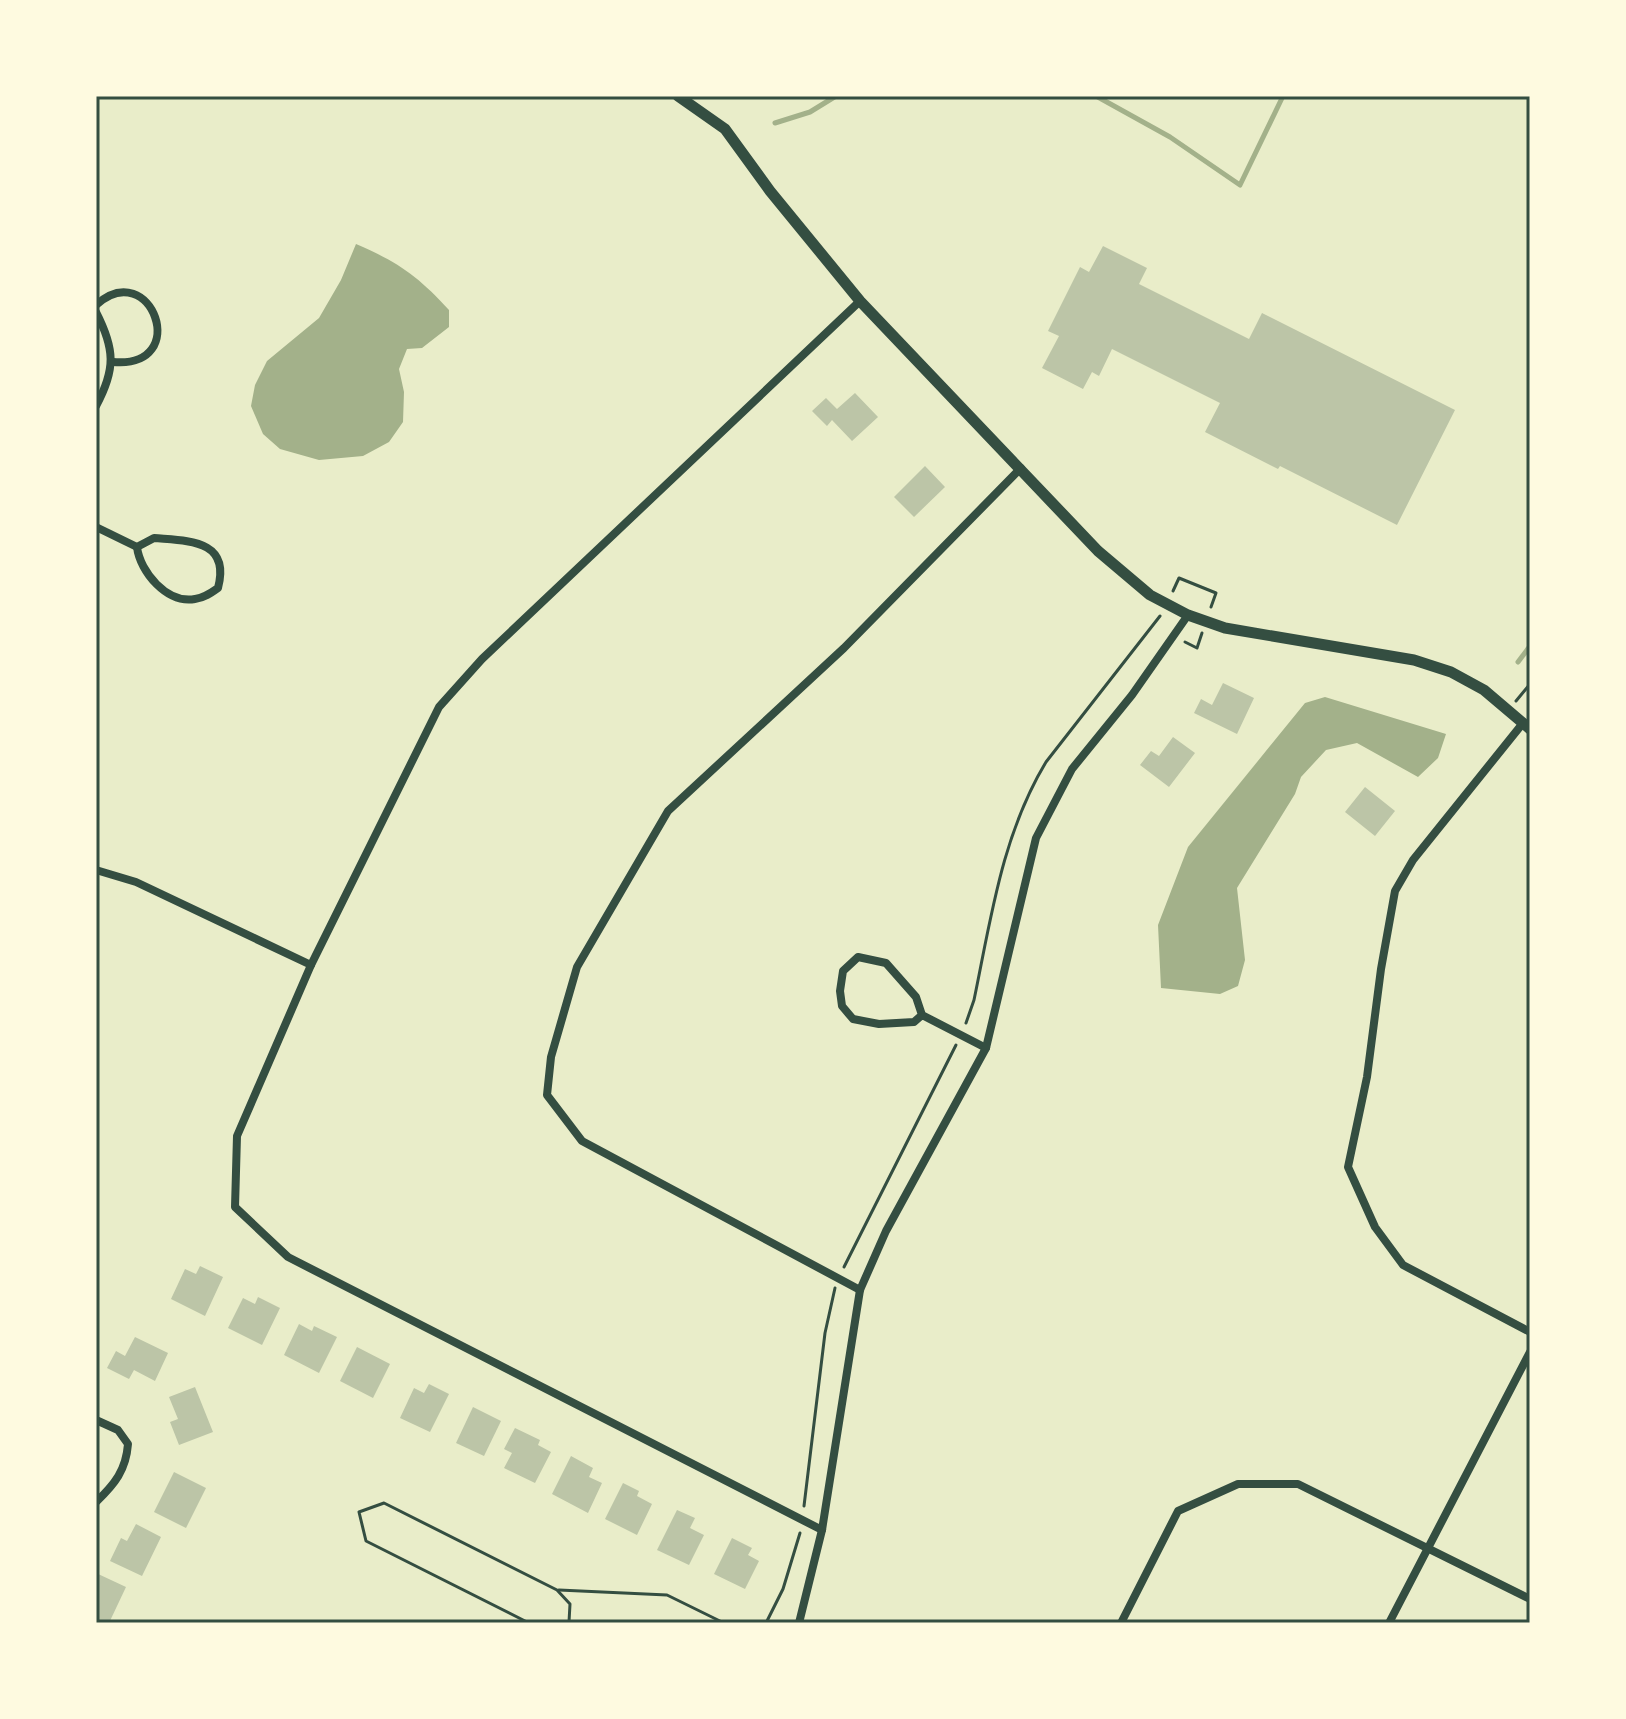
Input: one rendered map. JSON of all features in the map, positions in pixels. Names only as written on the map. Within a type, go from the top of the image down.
[{"type":"street","points":[[678,96],[725,129],[770,191],[860,301],[1098,551],[1150,595],[1188,615],[1225,628],[1414,660],[1451,672],[1484,690],[1526,726],[1413,860],[1395,891],[1367,1077],[1348,1167],[1375,1227],[1403,1265],[1530,1332]]},
{"type":"street","points":[[96,305],[105,297],[120,292],[135,295],[148,303],[156,317],[158,332],[153,347],[143,358],[128,364],[113,362]]},
{"type":"street","points":[[822,1530],[288,1257],[235,1207],[237,1136],[311,965],[439,707],[482,659],[860,301]]},
{"type":"street","points":[[96,312],[108,334],[113,362],[96,406]]},
{"type":"street","points":[[860,1290],[582,1141],[547,1095],[551,1057],[577,967],[668,811],[844,648],[1021,468]]},
{"type":"street","points":[[96,527],[137,547]]},
{"type":"street","points":[[154,538],[200,542],[215,555],[222,572],[218,588],[205,597],[191,601],[170,595],[139,563],[137,547],[154,538]]},
{"type":"street","points":[[799,1623],[822,1530],[860,1290],[886,1231],[986,1048],[1036,838],[1072,769],[1132,695],[1188,615]]},
{"type":"street","points":[[96,870],[136,882],[311,965]]},
{"type":"street","points":[[922,1015],[914,1022],[879,1024],[853,1019],[842,1006],[840,991],[843,971],[858,957],[886,963],[916,997],[922,1015],[986,1048]]},
{"type":"street","points":[[1389,1623],[1530,1352]]},
{"type":"street","points":[[96,1420],[118,1430],[128,1444],[127,1461],[116,1482],[96,1502]]},
{"type":"street","points":[[1121,1623],[1178,1511],[1238,1484],[1298,1484],[1530,1599]]},
{"type":"path","points":[[766,1623],[783,1589],[803,1520],[825,1333],[839,1278],[960,1035],[974,1000],[1007,847],[1033,783],[1046,762],[1153,627]]},
{"type":"path","points":[[1508,710],[1530,684]]},
{"type":"path","points":[[529,1623],[366,1541],[359,1512],[384,1503],[557,1590],[570,1604],[569,1622],[563,1623]]},
{"type":"path","points":[[557,1590],[667,1595],[724,1623]]},
{"type":"shaded area","points":[[356,244],[396,264],[427,288],[449,310],[449,327],[422,348],[407,349],[399,369],[404,392],[403,422],[389,442],[363,456],[319,460],[280,449],[263,434],[251,406],[255,385],[267,361],[319,318],[341,280]]},
{"type":"shaded area","points":[[1325,697],[1446,734],[1438,758],[1418,777],[1357,743],[1326,750],[1301,777],[1295,794],[1237,888],[1245,960],[1238,986],[1220,994],[1161,988],[1158,925],[1188,847],[1305,703]]},
{"type":"building","points":[[1103,246],[1147,268],[1139,284],[1249,339],[1262,313],[1455,410],[1397,525],[1205,432],[1220,403],[1112,349],[1099,376],[1092,372],[1083,389],[1042,368],[1059,336],[1048,331],[1080,267],[1089,272]]},
{"type":"building","points":[[855,393],[878,417],[852,441],[832,420],[827,426],[812,411],[826,398],[837,409]]},
{"type":"building","points":[[925,466],[945,487],[914,517],[894,497]]},
{"type":"building","points":[[1223,683],[1254,698],[1237,734],[1194,713],[1201,699],[1212,705]]},
{"type":"building","points":[[1173,737],[1195,753],[1169,787],[1140,765],[1151,751],[1159,756]]},
{"type":"building","points":[[1365,787],[1395,811],[1375,836],[1345,812]]},
{"type":"building","points":[[200,1266],[223,1277],[205,1316],[171,1299],[185,1269],[196,1274]]},
{"type":"building","points":[[258,1297],[280,1308],[262,1345],[228,1328],[243,1298],[255,1304]]},
{"type":"building","points":[[299,1324],[312,1331],[314,1326],[337,1337],[319,1373],[284,1355]]},
{"type":"building","points":[[135,1337],[168,1353],[155,1381],[134,1370],[129,1379],[107,1368],[116,1351],[125,1356]]},
{"type":"building","points":[[357,1347],[390,1364],[373,1398],[340,1381]]},
{"type":"building","points":[[429,1384],[449,1394],[430,1432],[400,1418],[414,1388],[424,1393]]},
{"type":"building","points":[[195,1387],[213,1432],[179,1445],[170,1422],[178,1419],[169,1397]]},
{"type":"building","points":[[473,1407],[501,1421],[484,1456],[456,1443]]},
{"type":"building","points":[[515,1428],[540,1440],[538,1445],[551,1452],[535,1483],[504,1468],[512,1453],[504,1449]]},
{"type":"building","points":[[571,1456],[593,1468],[589,1477],[602,1483],[588,1513],[552,1494]]},
{"type":"building","points":[[174,1472],[206,1488],[186,1528],[154,1512]]},
{"type":"building","points":[[623,1483],[639,1491],[637,1496],[652,1504],[637,1535],[605,1519]]},
{"type":"building","points":[[677,1510],[695,1518],[690,1528],[704,1535],[689,1565],[657,1550]]},
{"type":"building","points":[[136,1524],[161,1537],[142,1576],[110,1561],[121,1538],[127,1541]]},
{"type":"building","points":[[732,1538],[752,1548],[748,1555],[759,1561],[745,1589],[714,1574]]},
{"type":"building","points":[[96,1573],[126,1587],[109,1623],[96,1622]]},
{"type":"waterway","points":[[775,123],[810,112],[836,96]]},
{"type":"waterway","points":[[1096,96],[1170,137],[1240,185],[1283,96]]},
{"type":"waterway","points":[[1518,662],[1530,646]]}]
